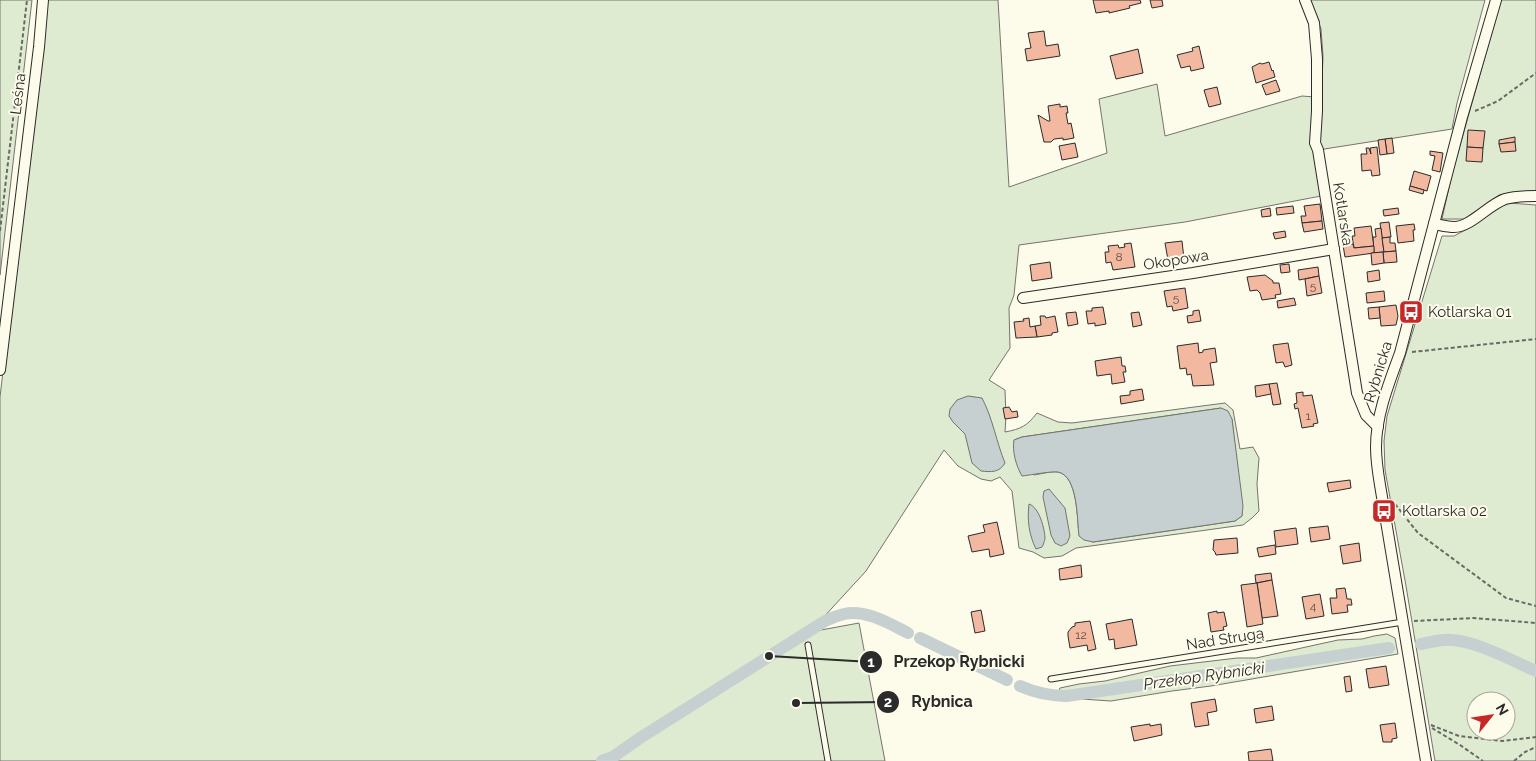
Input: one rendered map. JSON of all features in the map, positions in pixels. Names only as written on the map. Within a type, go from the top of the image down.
[{"type":"street","name":"Leśna","points":[[0,370],[43,0]]},
{"type":"street","name":"Kotlarska","points":[[1304,0],[1314,23],[1318,71],[1318,111],[1315,143],[1318,150],[1357,393],[1366,415],[1378,427]]},
{"type":"street","name":"Rybnicka","points":[[1426,761],[1380,486],[1376,446],[1378,427],[1387,390],[1400,354],[1462,117],[1496,0]]},
{"type":"street","points":[[1434,224],[1455,228],[1467,223],[1495,204],[1506,199],[1536,196]]},
{"type":"street","name":"Okopowa","points":[[1022,298],[1193,273],[1334,249]]},
{"type":"lane","name":"Nad Strugą","points":[[1051,679],[1404,622]]},
{"type":"lane","points":[[808,645],[828,761]]},
{"type":"path","points":[[0,231],[27,0]]},
{"type":"path","points":[[1462,117],[1498,101],[1536,73]]},
{"type":"path","points":[[1400,354],[1536,340]]},
{"type":"path","points":[[1380,486],[1418,533],[1506,598],[1536,606]]},
{"type":"path","points":[[1404,622],[1474,618],[1536,623]]},
{"type":"path","points":[[1419,720],[1459,736],[1503,741],[1536,737]]},
{"type":"path","points":[[1419,720],[1483,761]]},
{"type":"path","points":[[1514,761],[1525,752],[1536,748]]},
{"type":"green space","points":[[0,0],[32,0],[0,275]]},
{"type":"green space","points":[[46,0],[998,0],[1009,187],[1107,153],[1099,99],[1157,84],[1165,136],[1302,96],[1315,97],[1315,150],[1321,196],[1185,222],[1019,245],[1014,295],[1009,308],[1010,348],[989,380],[1005,390],[1005,432],[1023,426],[1037,413],[1058,422],[1072,423],[1225,403],[1233,410],[1240,449],[1253,447],[1259,458],[1257,484],[1259,511],[1243,525],[1076,548],[1062,556],[1044,558],[1019,548],[1012,491],[1000,477],[991,481],[981,479],[958,466],[944,450],[866,571],[810,632],[859,623],[885,761],[0,761],[0,397]],"holes":[[[1221,408],[1232,419],[1242,516],[1235,521],[1093,542],[1079,535],[1073,489],[1065,475],[1058,472],[1034,475],[1014,440],[1022,437]]]},
{"type":"green space","points":[[1310,0],[1485,0],[1457,103],[1452,129],[1318,150],[1323,56],[1321,29]]},
{"type":"green space","points":[[1501,0],[1536,0],[1536,191],[1499,195],[1464,219],[1442,219],[1452,174]]},
{"type":"green space","points":[[1509,203],[1536,205],[1536,761],[1435,761],[1385,470],[1384,441],[1387,416],[1442,236],[1454,236],[1471,227],[1492,211]]},
{"type":"green space","points":[[1387,634],[1395,638],[1398,654],[1111,701],[1081,699],[1063,701],[1058,693],[1060,688],[1105,681],[1170,666],[1237,658],[1256,658],[1338,640],[1362,639]]},
{"type":"shaded area","points":[[968,396],[982,398],[989,414],[1005,463],[997,470],[991,472],[981,471],[972,463],[965,434],[949,416],[950,409],[957,400]]},
{"type":"shaded area","points":[[1221,408],[1228,411],[1232,419],[1243,506],[1242,516],[1235,521],[1093,542],[1084,540],[1079,536],[1077,509],[1073,490],[1065,475],[1055,472],[1022,476],[1015,458],[1014,440],[1022,437]]},
{"type":"shaded area","points":[[1049,489],[1065,508],[1070,536],[1067,543],[1061,546],[1055,543],[1051,535],[1043,497],[1044,491]]},
{"type":"shaded area","points":[[1029,504],[1036,509],[1043,524],[1045,535],[1042,547],[1036,549],[1029,527]]},
{"type":"building","points":[[1093,0],[1140,0],[1141,3],[1109,13],[1109,11],[1096,13]]},
{"type":"building","points":[[1150,0],[1162,0],[1163,6],[1152,8]]},
{"type":"building","points":[[1044,31],[1046,46],[1058,44],[1060,56],[1027,61],[1025,49],[1031,48],[1028,33]]},
{"type":"building","points":[[1199,46],[1204,68],[1191,71],[1190,66],[1181,68],[1177,55],[1193,51],[1192,48]]},
{"type":"building","points":[[1138,49],[1143,73],[1116,79],[1110,56]]},
{"type":"building","points":[[1269,62],[1275,77],[1256,83],[1252,67],[1260,63]]},
{"type":"building","points":[[1276,80],[1280,91],[1266,95],[1262,85]]},
{"type":"building","points":[[1217,87],[1221,104],[1209,107],[1204,90]]},
{"type":"building","points":[[1060,104],[1060,107],[1067,106],[1068,124],[1071,123],[1074,138],[1054,139],[1051,142],[1044,142],[1038,115],[1050,121],[1048,106]]},
{"type":"building","points":[[1468,130],[1485,131],[1483,148],[1467,147]]},
{"type":"building","points":[[1515,137],[1515,142],[1499,144],[1499,140]]},
{"type":"building","points":[[1392,138],[1394,153],[1387,154],[1385,139]]},
{"type":"building","points":[[1385,139],[1387,154],[1380,155],[1378,140]]},
{"type":"building","points":[[1515,142],[1516,151],[1501,152],[1499,144]]},
{"type":"building","points":[[1075,143],[1078,157],[1062,160],[1059,146]]},
{"type":"building","points":[[1377,147],[1380,175],[1372,176],[1371,170],[1362,171],[1361,154],[1367,154],[1366,148],[1369,148],[1371,154],[1370,148]]},
{"type":"building","points":[[1467,147],[1483,148],[1482,162],[1466,161]]},
{"type":"building","points":[[1430,151],[1443,153],[1440,172],[1432,170],[1435,156],[1430,155]]},
{"type":"building","points":[[1414,171],[1431,176],[1427,191],[1410,186]]},
{"type":"building","points":[[1410,186],[1424,190],[1423,194],[1409,190]]},
{"type":"building","points":[[1320,204],[1322,221],[1302,223],[1301,216],[1306,216],[1304,206]]},
{"type":"building","points":[[1293,206],[1294,213],[1277,215],[1276,208]]},
{"type":"building","points":[[1270,208],[1271,216],[1262,217],[1261,210]]},
{"type":"building","points":[[1398,208],[1399,214],[1384,216],[1383,210]]},
{"type":"building","points":[[1322,221],[1323,229],[1304,232],[1302,223]]},
{"type":"building","points":[[1389,222],[1391,237],[1382,238],[1380,223]]},
{"type":"building","points":[[1414,224],[1414,241],[1398,243],[1396,226]]},
{"type":"building","points":[[1371,226],[1374,246],[1354,248],[1352,236],[1355,236],[1354,228]]},
{"type":"building","points":[[1381,228],[1384,252],[1374,253],[1373,237],[1376,237],[1375,229]]},
{"type":"building","points":[[1285,231],[1286,237],[1275,239],[1273,233]]},
{"type":"building","points":[[1390,237],[1390,243],[1395,243],[1396,251],[1384,252],[1382,238]]},
{"type":"building","points":[[1182,241],[1184,259],[1168,260],[1165,243]]},
{"type":"building","points":[[1131,243],[1135,267],[1113,270],[1111,262],[1106,263],[1105,252],[1109,252],[1108,246],[1118,245],[1119,248],[1125,247],[1124,244]]},
{"type":"building","points":[[1353,244],[1354,248],[1374,246],[1374,253],[1345,257],[1343,245]]},
{"type":"building","points":[[1396,251],[1397,262],[1384,263],[1383,252]]},
{"type":"building","points":[[1383,252],[1384,263],[1372,265],[1371,253]]},
{"type":"building","points":[[1050,262],[1052,278],[1032,281],[1030,265]]},
{"type":"building","points":[[1289,264],[1290,272],[1281,273],[1280,265]]},
{"type":"building","points":[[1318,267],[1319,276],[1299,280],[1298,270]]},
{"type":"building","points":[[1379,270],[1380,280],[1368,282],[1367,272]]},
{"type":"building","points":[[1265,275],[1273,283],[1279,283],[1281,294],[1275,295],[1276,298],[1262,300],[1257,290],[1250,291],[1247,277]]},
{"type":"building","points":[[1319,276],[1322,293],[1307,296],[1305,279]]},
{"type":"building","points":[[1185,288],[1188,308],[1173,311],[1172,306],[1167,307],[1164,291]]},
{"type":"building","points":[[1384,291],[1385,301],[1367,303],[1366,293]]},
{"type":"building","points":[[1294,298],[1296,305],[1278,308],[1277,301]]},
{"type":"building","points":[[1396,305],[1398,316],[1396,325],[1381,326],[1379,307]]},
{"type":"building","points":[[1103,307],[1106,324],[1095,326],[1095,323],[1088,324],[1086,311],[1092,311],[1092,308]]},
{"type":"building","points":[[1379,307],[1380,318],[1369,319],[1368,308]]},
{"type":"building","points":[[1199,310],[1201,321],[1188,323],[1187,316],[1193,315],[1193,311]]},
{"type":"building","points":[[1076,312],[1078,324],[1068,326],[1066,313]]},
{"type":"building","points":[[1139,312],[1142,325],[1133,327],[1131,313]]},
{"type":"building","points":[[1040,316],[1045,316],[1046,318],[1055,316],[1058,332],[1052,333],[1052,335],[1037,337],[1035,326],[1041,325]]},
{"type":"building","points":[[1029,318],[1030,327],[1035,326],[1037,337],[1016,338],[1014,322],[1024,321],[1023,319]]},
{"type":"building","points":[[1198,343],[1199,353],[1203,352],[1203,350],[1215,348],[1217,362],[1210,363],[1214,385],[1193,386],[1191,374],[1187,375],[1186,368],[1180,369],[1177,346]]},
{"type":"building","points":[[1288,343],[1292,365],[1285,367],[1283,362],[1276,363],[1273,345]]},
{"type":"building","points":[[1121,357],[1122,366],[1125,366],[1126,372],[1123,372],[1125,382],[1112,384],[1111,374],[1097,376],[1095,361]]},
{"type":"building","points":[[1277,383],[1281,404],[1273,405],[1269,384]]},
{"type":"building","points":[[1269,384],[1271,394],[1256,397],[1255,386]]},
{"type":"building","points":[[1142,389],[1144,400],[1121,404],[1120,396],[1130,395],[1130,391]]},
{"type":"building","points":[[1303,392],[1303,396],[1312,395],[1318,423],[1313,424],[1314,426],[1302,428],[1298,408],[1295,409],[1294,404],[1297,403],[1296,393]]},
{"type":"building","points":[[1009,407],[1012,412],[1017,411],[1018,417],[1005,419],[1003,408]]},
{"type":"building","points":[[1350,480],[1351,488],[1329,492],[1327,483]]},
{"type":"building","points":[[997,522],[1004,554],[990,557],[989,549],[972,552],[968,536],[985,532],[983,525]]},
{"type":"building","points":[[1328,526],[1330,539],[1311,542],[1309,528]]},
{"type":"building","points":[[1296,528],[1298,544],[1276,547],[1274,531]]},
{"type":"building","points":[[1237,538],[1238,553],[1216,555],[1213,550],[1214,540]]},
{"type":"building","points":[[1359,543],[1361,561],[1343,564],[1340,546]]},
{"type":"building","points":[[1275,545],[1276,554],[1259,557],[1257,548]]},
{"type":"building","points":[[1081,565],[1082,577],[1060,580],[1059,569]]},
{"type":"building","points":[[1271,573],[1272,580],[1256,583],[1255,575]]},
{"type":"building","points":[[1272,580],[1278,616],[1262,618],[1257,583]]},
{"type":"building","points":[[1257,583],[1263,624],[1247,627],[1241,585]]},
{"type":"building","points":[[1345,588],[1347,599],[1351,599],[1352,605],[1347,605],[1348,612],[1332,614],[1330,598],[1337,598],[1336,589]]},
{"type":"building","points":[[1320,594],[1324,616],[1306,619],[1302,597]]},
{"type":"building","points":[[981,610],[985,631],[975,633],[971,612]]},
{"type":"building","points":[[1217,611],[1217,613],[1224,612],[1227,626],[1223,627],[1224,630],[1211,632],[1208,613]]},
{"type":"building","points":[[1132,619],[1137,645],[1115,649],[1114,639],[1109,640],[1106,624]]},
{"type":"building","points":[[1090,621],[1096,649],[1088,651],[1087,645],[1070,648],[1068,632],[1075,626],[1075,623]]},
{"type":"building","points":[[1386,666],[1389,685],[1369,688],[1366,669]]},
{"type":"building","points":[[1350,676],[1352,691],[1346,692],[1344,677]]},
{"type":"building","points":[[1215,699],[1217,711],[1207,713],[1209,725],[1195,727],[1191,703]]},
{"type":"building","points":[[1272,706],[1274,720],[1256,723],[1254,709]]},
{"type":"building","points":[[1395,723],[1397,738],[1392,739],[1392,742],[1383,742],[1380,725]]},
{"type":"building","points":[[1150,724],[1150,726],[1161,724],[1162,735],[1134,741],[1131,727]]},
{"type":"building","points":[[1271,749],[1273,761],[1249,761],[1248,752]]},
{"type":"waterway","name":"Przekop Rybnicki","points":[[602,761],[613,757],[825,621],[844,614],[869,615],[908,633]]},
{"type":"waterway","name":"Przekop Rybnicki","points":[[920,638],[1007,680]]},
{"type":"waterway","name":"Przekop Rybnicki","points":[[1421,644],[1444,640],[1462,641],[1494,652],[1536,671]]},
{"type":"waterway","name":"Przekop Rybnicki","points":[[1020,686],[1043,694],[1067,696],[1389,648]]},
{"type":"place","name":"Kotlarska 01","points":[[1411,312]]},
{"type":"place","name":"Kotlarska 02","points":[[1384,511]]},
{"type":"place","name":"Przekop Rybnicki","points":[[769,656]]},
{"type":"place","name":"Rybnica","points":[[796,703]]}]
